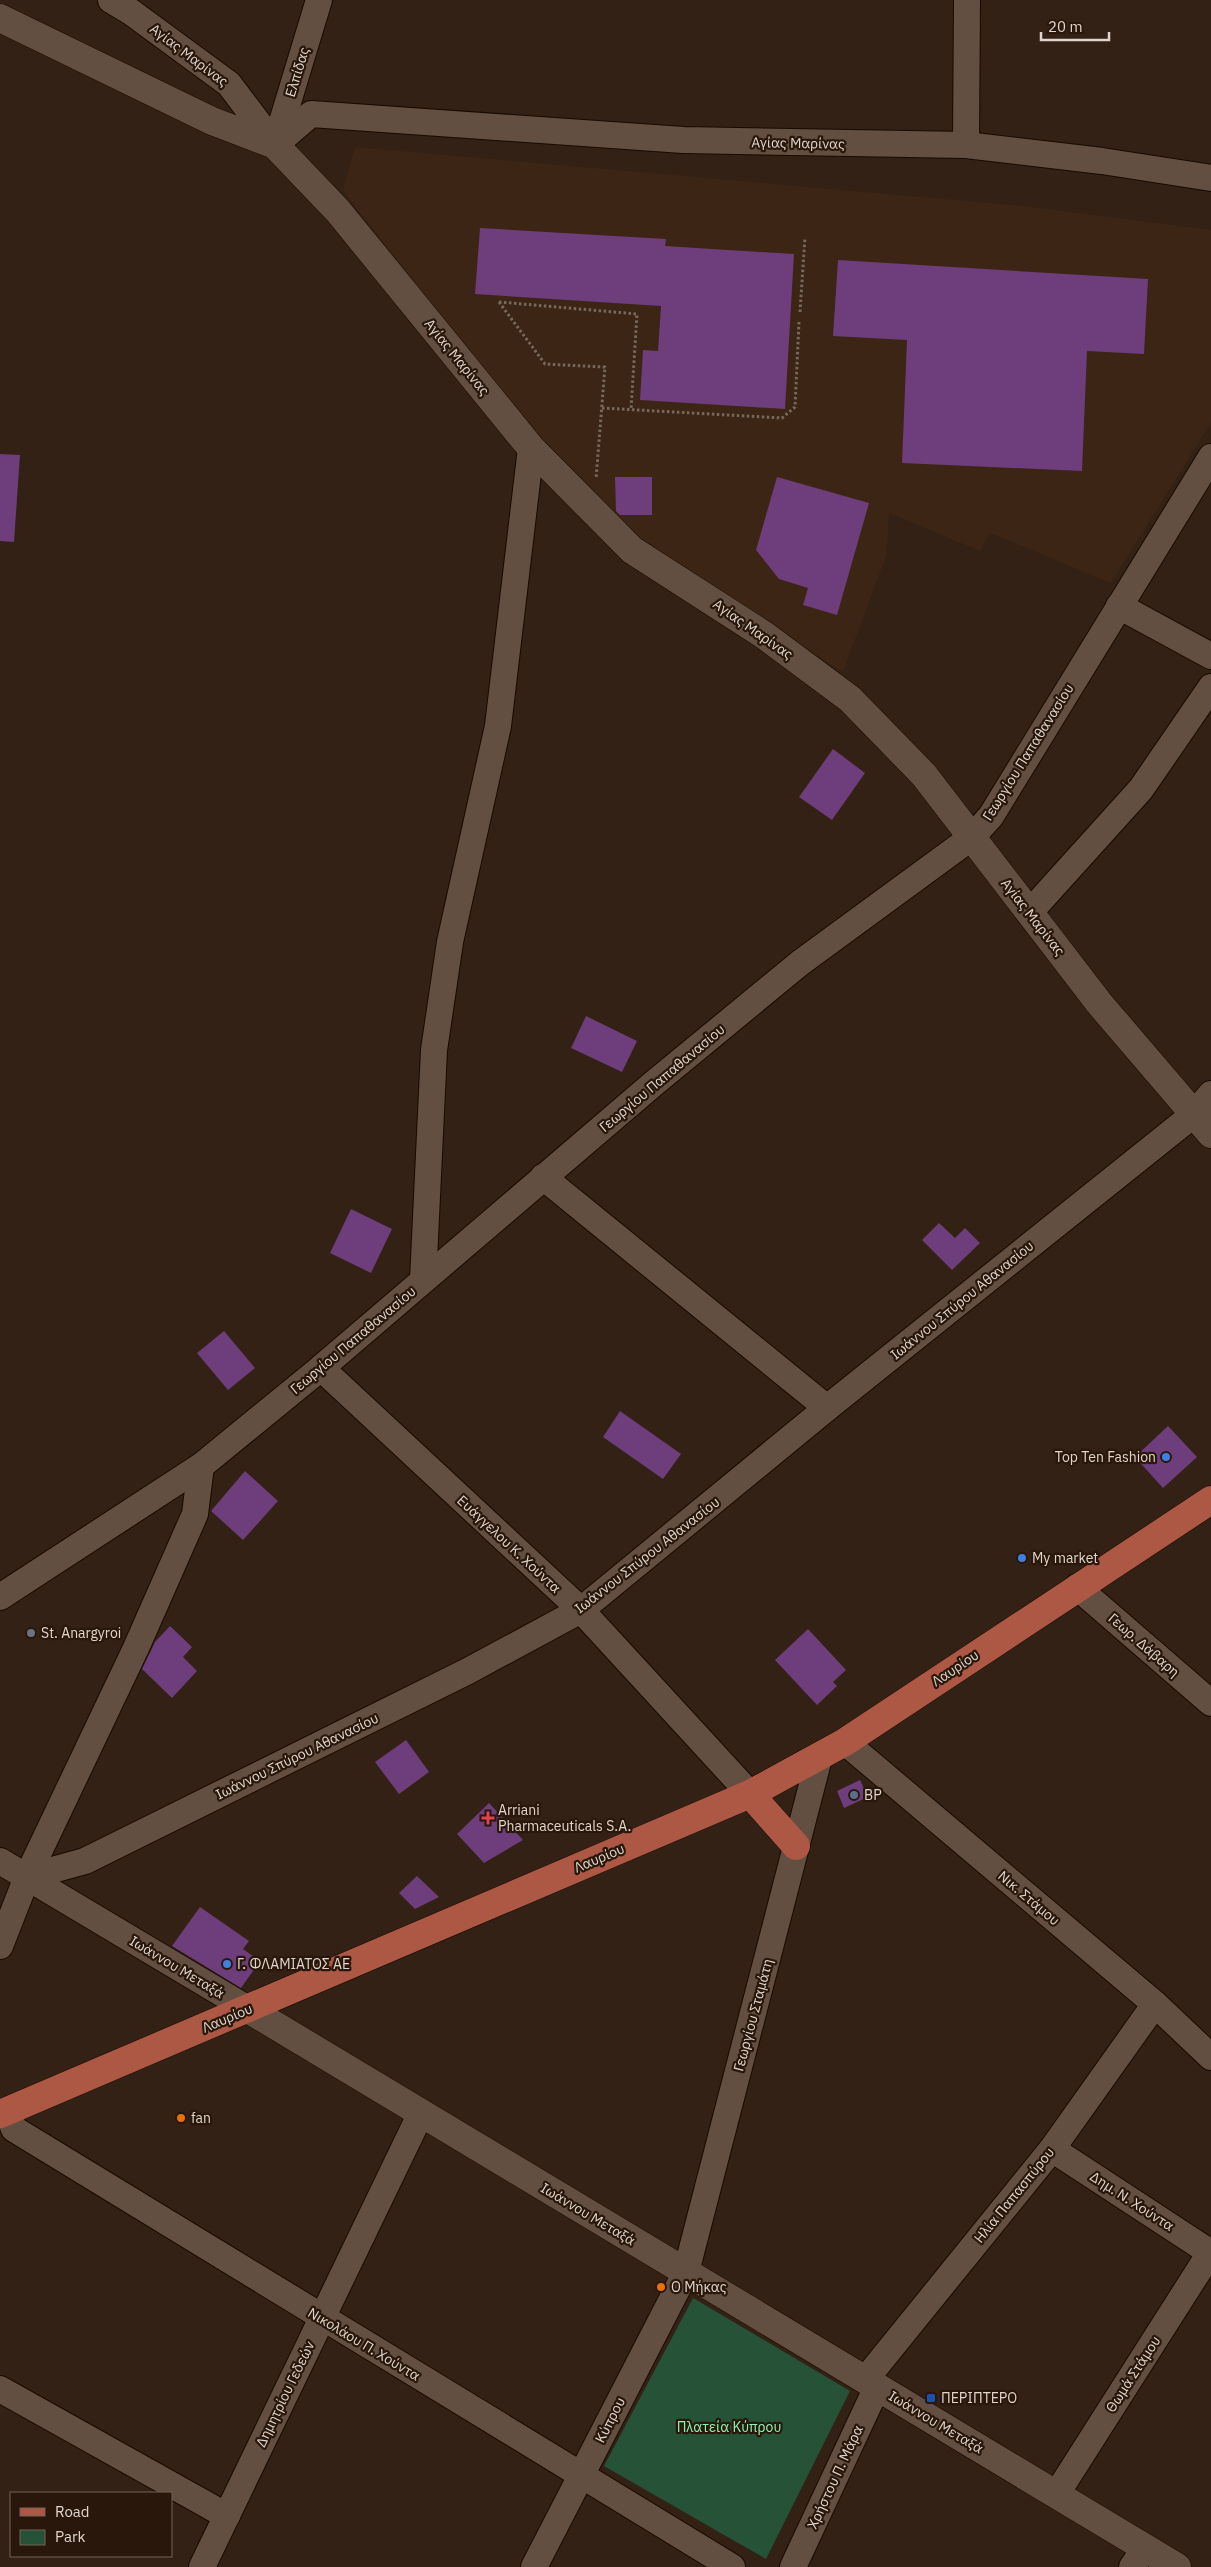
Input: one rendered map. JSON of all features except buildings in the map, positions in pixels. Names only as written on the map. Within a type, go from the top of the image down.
[{"type":"main road","name":"Λαυρίου","points":[[4,2113],[750,1794],[819,1758],[845,1742],[1211,1500]]},
{"type":"main road","points":[[750,1794],[796,1846]]},
{"type":"street","name":"Αγίας Μαρίνας","points":[[111,0],[131,12],[229,84],[275,145],[338,211],[531,448],[632,550],[764,635],[850,699],[924,776],[1099,1003],[1202,1124]]},
{"type":"street","name":"Ελπίδας","points":[[275,145],[319,0]]},
{"type":"street","points":[[966,145],[967,0]]},
{"type":"street","points":[[0,18],[212,122],[275,145]]},
{"type":"street","name":"Αγίας Μαρίνας","points":[[275,145],[311,114],[683,140],[966,145],[1102,160],[1211,178]]},
{"type":"street","points":[[423,1280],[434,1050],[450,942],[498,726],[531,448]]},
{"type":"street","name":"Γεωργίου Παπαθανασίου","points":[[0,1597],[201,1466],[321,1368],[543,1177],[800,963],[972,837],[991,816],[1211,457]]},
{"type":"street","points":[[1119,606],[1211,656]]},
{"type":"street","points":[[1029,913],[1141,789],[1211,687]]},
{"type":"street","name":"Ιωάννου Σπύρου Αθανασίου","points":[[27,1877],[85,1861],[460,1675],[580,1610],[827,1408],[1202,1124],[1211,1094]]},
{"type":"street","points":[[543,1177],[827,1408]]},
{"type":"street","name":"Ευάγγελου Κ. Χούντα","points":[[321,1368],[580,1610],[750,1794]]},
{"type":"street","points":[[0,1946],[27,1877],[136,1648],[195,1514],[201,1466]]},
{"type":"street","name":"Γεωρ. Δάβαρη","points":[[1077,1587],[1211,1704]]},
{"type":"street","name":"Νικ. Στάμου","points":[[845,1742],[1155,2004],[1211,2057]]},
{"type":"street","name":"Γεωργίου Σταμάτη","points":[[686,2272],[819,1758]]},
{"type":"street","name":"Ιωάννου Μεταξά","points":[[0,1861],[1056,2495],[1138,2558],[1177,2567]]},
{"type":"street","name":"Ηλία Παπασπύρου","points":[[871,2384],[1052,2149],[1155,2004]]},
{"type":"street","name":"Νικολάου Π. Χούντα","points":[[4,2113],[14,2130],[321,2319],[732,2567]]},
{"type":"street","name":"Δημητρίου Γεδεών","points":[[202,2567],[421,2113]]},
{"type":"street","name":"Δημ. Ν. Χούντα","points":[[1052,2149],[1211,2253]]},
{"type":"street","name":"Θωμά Στάμου","points":[[1056,2495],[1211,2253]]},
{"type":"street","name":"Κύπρου","points":[[534,2567],[686,2272]]},
{"type":"street","name":"Χρήστου Π. Μάρα","points":[[793,2567],[871,2384]]},
{"type":"street","points":[[0,2389],[227,2516]]},
{"type":"path","points":[[800,312],[805,237]]},
{"type":"path","points":[[593,510],[605,367],[545,364],[499,302],[637,314],[631,409]]},
{"type":"path","points":[[602,408],[782,418],[795,407],[799,322]]},
{"type":"shaded area","points":[[355,147],[1023,206],[1211,230],[1211,423],[1111,583],[990,533],[980,551],[889,513],[887,554],[843,672],[638,542],[579,481],[535,432],[466,349],[343,191]]},
{"type":"green space","name":"Πλατεία Κύπρου","points":[[693,2298],[850,2391],[766,2559],[604,2466]]},
{"type":"place","name":"Top Ten Fashion","points":[[1166,1457]]},
{"type":"place","name":"My market","points":[[1022,1558]]},
{"type":"place","name":"St. Anargyroi","points":[[31,1633]]},
{"type":"place","name":"BP","points":[[854,1795]]},
{"type":"place","name":"Arriani Pharmaceuticals S.A.","points":[[488,1818]]},
{"type":"place","name":"Γ. ΦΛΑΜΙΑΤΟΣ ΑΕ","points":[[227,1964]]},
{"type":"place","name":"fan","points":[[181,2118]]},
{"type":"place","name":"Ο Μήκας","points":[[661,2287]]},
{"type":"place","name":"ΠΕΡΙΠΤΕΡΟ","points":[[931,2398]]}]
